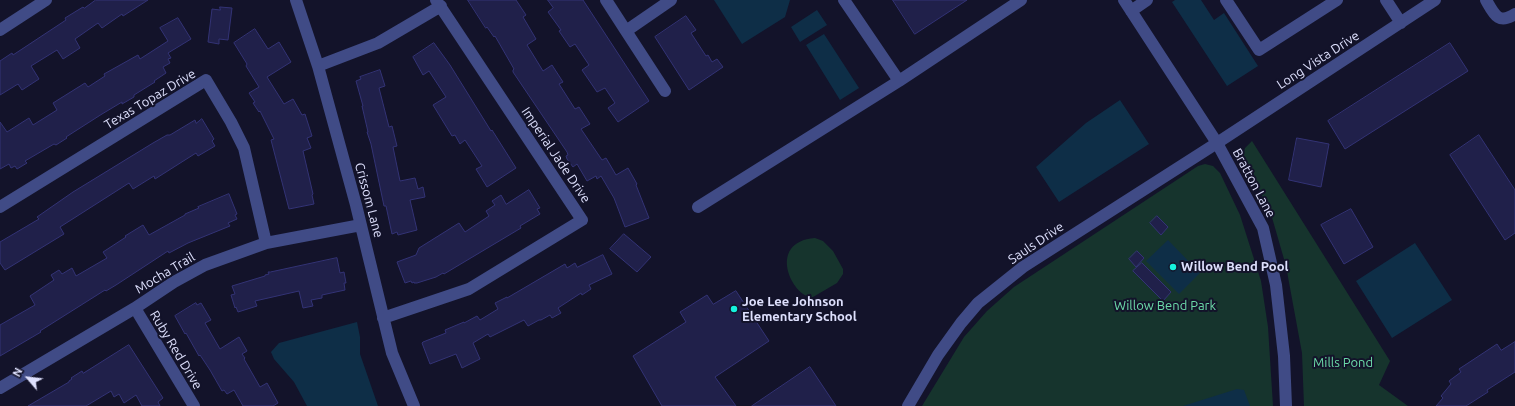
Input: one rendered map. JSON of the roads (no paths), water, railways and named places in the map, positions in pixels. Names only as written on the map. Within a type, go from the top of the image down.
[{"type":"street","points":[[0,30],[46,0]]},
{"type":"street","name":"Crissom Lane","points":[[296,0],[318,66],[361,225],[392,353],[414,406]]},
{"type":"street","points":[[606,0],[665,91]]},
{"type":"street","points":[[626,31],[671,0]]},
{"type":"street","points":[[844,0],[898,81]]},
{"type":"street","points":[[698,207],[898,81],[1021,0]]},
{"type":"street","name":"Bratton Lane","points":[[1124,0],[1217,143],[1263,228],[1276,285],[1284,356],[1286,406]]},
{"type":"street","points":[[1131,11],[1147,0]]},
{"type":"street","points":[[1226,0],[1259,50],[1337,0]]},
{"type":"street","points":[[1386,0],[1401,23]]},
{"type":"street","name":"Long Vista Drive","points":[[1217,143],[1435,0]]},
{"type":"street","points":[[1486,0],[1498,18],[1509,18],[1515,14]]},
{"type":"street","points":[[318,66],[378,42],[438,3]]},
{"type":"street","name":"Imperial Jade Drive","points":[[383,318],[469,289],[582,220],[438,3]]},
{"type":"street","name":"Texas Topaz Drive","points":[[0,207],[206,80],[231,122],[244,148],[266,243]]},
{"type":"street","name":"Sauls Drive","points":[[908,406],[938,355],[960,323],[978,303],[1023,267],[1217,143]]},
{"type":"street","name":"Mocha Trail","points":[[0,388],[135,308],[174,282],[205,265],[266,243],[361,225]]},
{"type":"street","name":"Ruby Red Drive","points":[[135,308],[194,406]]},
{"type":"water","points":[[714,0],[790,0],[785,17],[742,44]]},
{"type":"water","points":[[1175,0],[1201,0],[1214,20],[1224,13],[1258,66],[1227,86],[1172,2]]},
{"type":"water","points":[[817,10],[827,25],[800,42],[791,27]]},
{"type":"water","points":[[824,34],[859,88],[840,100],[806,45]]},
{"type":"water","points":[[1120,100],[1149,144],[1059,202],[1036,167],[1086,123]]},
{"type":"water","name":"Willow Bend Pool","points":[[1168,240],[1200,273],[1179,294],[1146,261]]},
{"type":"water","points":[[1415,243],[1452,300],[1392,338],[1356,281]]},
{"type":"water","points":[[357,322],[360,337],[360,354],[378,406],[307,406],[294,382],[274,359],[271,352],[279,343]]},
{"type":"water","points":[[1237,389],[1244,390],[1250,406],[1183,406]]},
{"type":"place","name":"Willow Bend Pool","points":[[1173,267]]},
{"type":"place","name":"Joe Lee Johnson Elementary School","points":[[734,309]]},
{"type":"park label","name":"Willow Bend Park","points":[[1165,306]]},
{"type":"park label","name":"Mills Pond","points":[[1343,363]]}]
